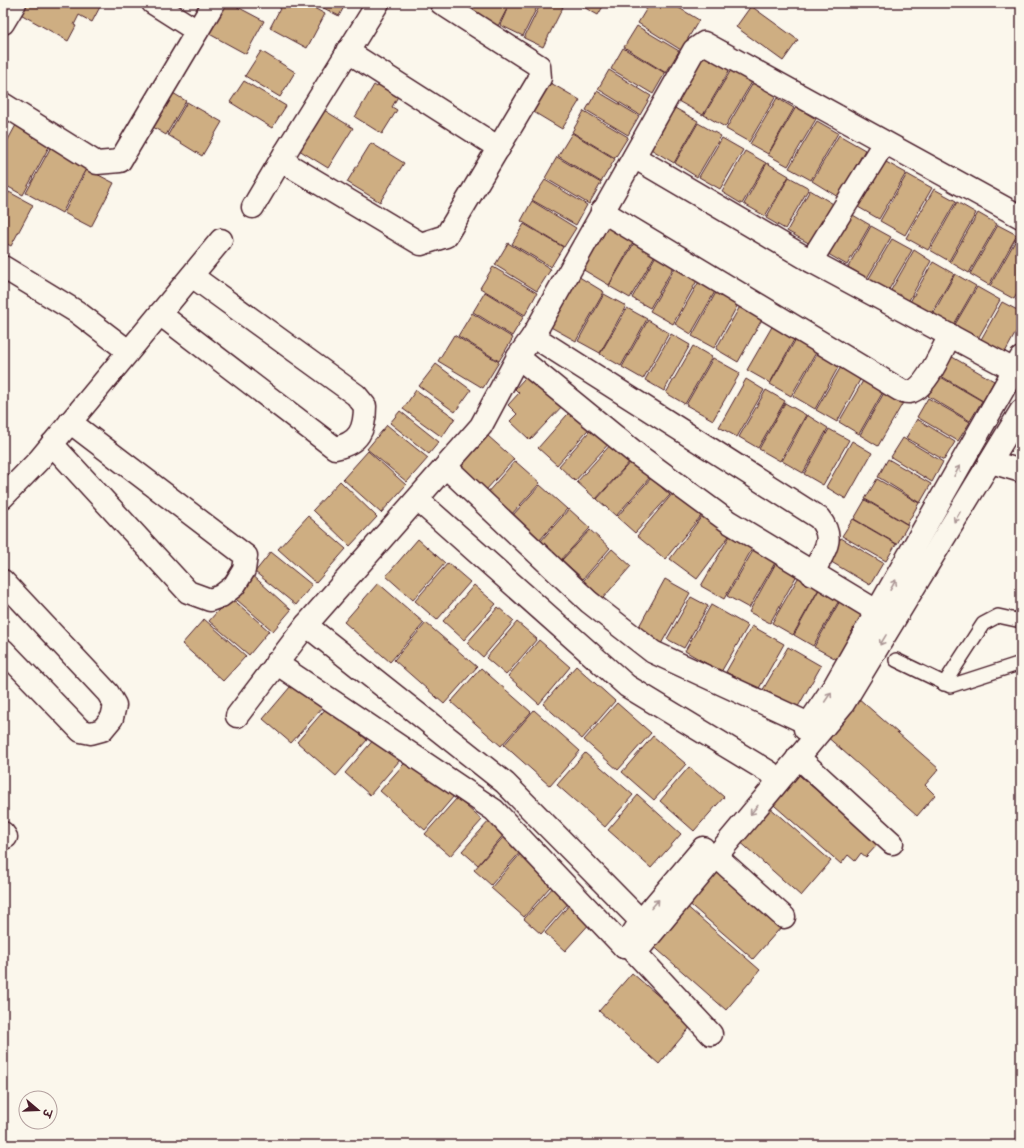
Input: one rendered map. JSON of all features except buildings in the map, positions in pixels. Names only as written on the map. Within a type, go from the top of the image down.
[{"type":"street","points":[[3,23],[15,3]]},
{"type":"street","points":[[153,3],[197,31]]},
{"type":"street","points":[[3,104],[97,163],[120,161],[214,3]]},
{"type":"street","points":[[253,206],[347,51],[378,3]]},
{"type":"street","points":[[285,153],[287,164],[421,244],[446,236],[540,78],[539,66],[441,3]]},
{"type":"street","points":[[237,716],[306,625],[482,426],[518,357],[533,336],[694,50],[704,43],[1021,217]]},
{"type":"street","points":[[347,51],[499,148]]},
{"type":"street","points":[[811,261],[884,143]]},
{"type":"street","points":[[627,947],[641,920],[809,724],[835,685],[878,612],[1017,364],[950,335],[811,261],[634,157]]},
{"type":"street","points":[[602,211],[900,390],[909,392],[917,389],[924,383],[950,335]]},
{"type":"street","points":[[3,497],[20,481],[52,444],[221,240]]},
{"type":"street","points":[[3,267],[77,312],[128,352]]},
{"type":"street","points":[[160,314],[335,448],[348,446],[358,438],[365,418],[365,406],[356,395],[192,276]]},
{"type":"street","points":[[533,336],[819,518],[825,525],[829,536],[827,544],[812,574]]},
{"type":"street","points":[[518,357],[638,456],[730,522],[812,574],[878,612]]},
{"type":"street","points":[[627,947],[642,945],[843,704],[1021,411]]},
{"type":"street","points":[[52,444],[188,592],[210,600],[221,596],[234,586],[244,570],[246,556],[70,422]]},
{"type":"street","points":[[990,462],[1021,471]]},
{"type":"street","points":[[446,467],[589,602],[653,652],[809,724]]},
{"type":"street","points":[[418,500],[627,686],[769,772]]},
{"type":"street","points":[[3,581],[108,693],[115,705],[112,718],[102,730],[92,733],[81,731],[3,650]]},
{"type":"street","points":[[306,625],[510,787],[641,920]]},
{"type":"street","points":[[276,663],[494,810],[711,1034]]},
{"type":"street","points":[[798,757],[892,843]]},
{"type":"street","points":[[716,856],[784,917]]},
{"type":"lane","points":[[944,684],[983,624],[998,616],[1021,621]]},
{"type":"lane","points":[[896,660],[950,686],[1021,663]]}]
